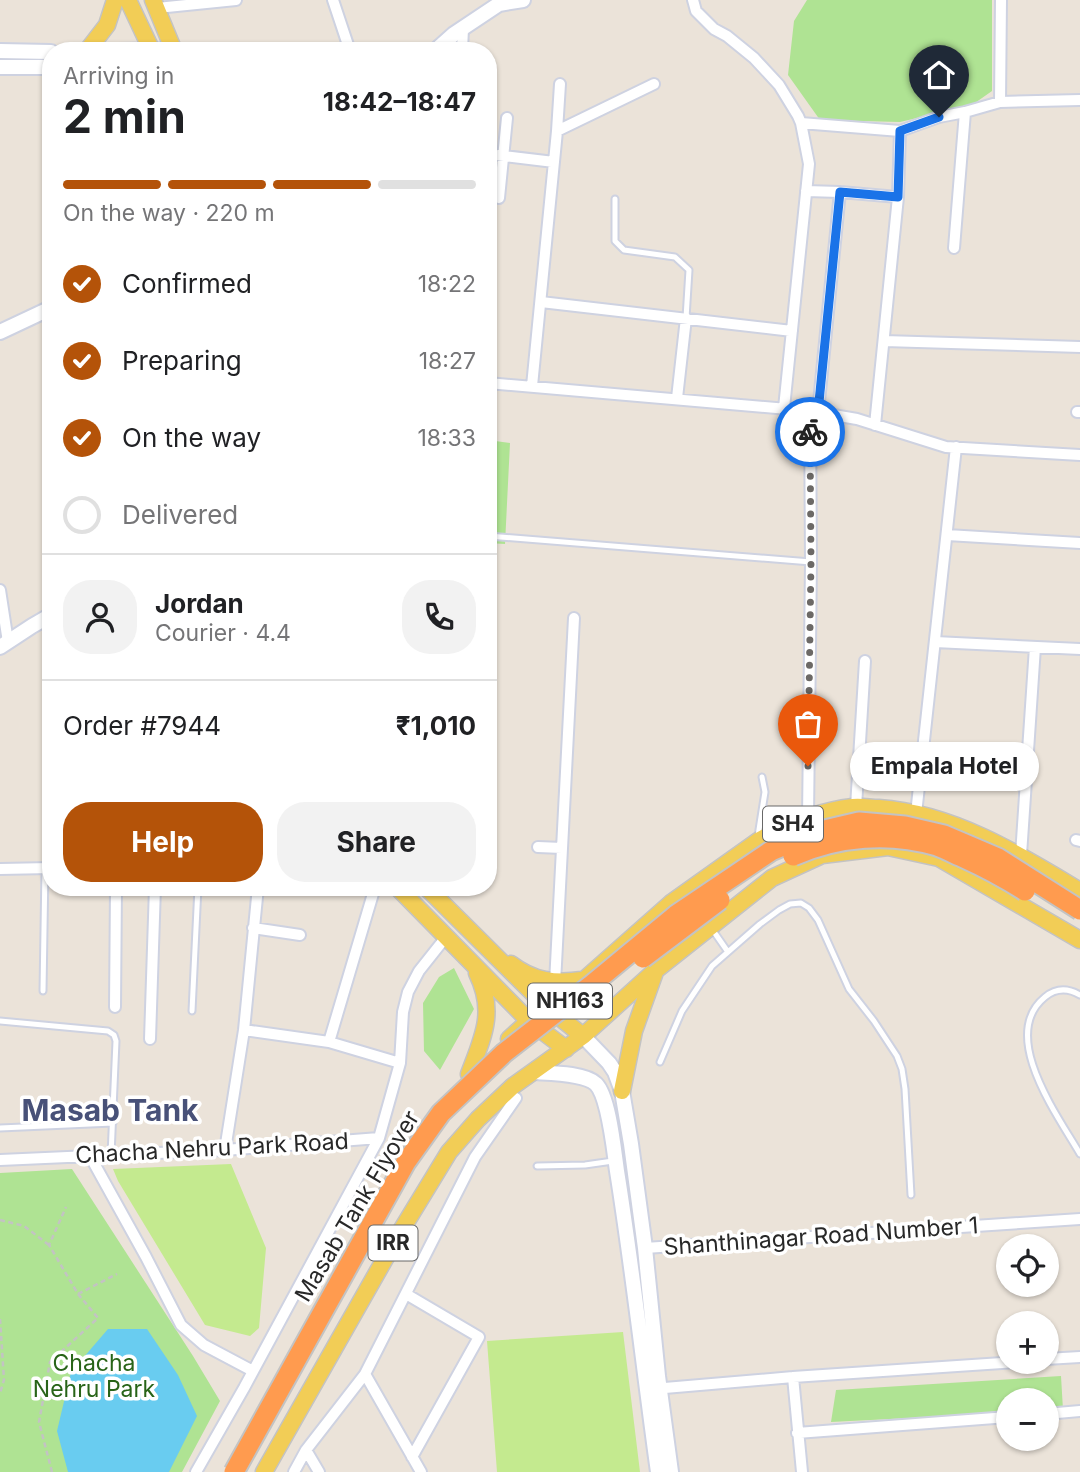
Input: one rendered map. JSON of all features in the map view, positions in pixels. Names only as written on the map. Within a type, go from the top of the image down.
[{"type":"highway","name":"Masab Tank Flyover","points":[[234,1472],[406,1163],[441,1113],[503,1053],[676,915],[771,851],[816,831],[859,822],[905,826],[944,835],[999,858],[1080,910]]},
{"type":"highway","name":"Masab Tank Flyover","points":[[248,1472],[423,1153],[447,1122],[514,1056],[729,893],[772,865],[814,847],[858,838],[900,839],[938,846],[994,872],[1080,924]]},
{"type":"main road","points":[[94,42],[107,26],[114,0]]},
{"type":"main road","points":[[128,0],[148,42]]},
{"type":"main road","points":[[446,42],[499,2],[523,0]]},
{"type":"main road","points":[[155,4],[171,42]]},
{"type":"main road","points":[[0,51],[42,52]]},
{"type":"main road","points":[[0,67],[42,67]]},
{"type":"main road","points":[[0,332],[42,312]]},
{"type":"main road","points":[[4,645],[42,621]]},
{"type":"main road","name":"SH4","points":[[469,1074],[671,903],[772,832],[820,813],[856,807],[891,809],[950,824],[1021,855],[1080,891]]},
{"type":"main road","name":"SH4","points":[[583,1035],[656,970],[772,878],[822,855],[888,847],[939,858],[1080,940]]},
{"type":"main road","name":"IRR","points":[[406,896],[529,1021],[566,1049]]},
{"type":"main road","points":[[435,896],[547,1007],[583,1035],[610,1063],[615,1072],[622,1091],[645,1248],[658,1472]]},
{"type":"main road","points":[[671,903],[704,932]]},
{"type":"main road","points":[[645,926],[673,956]]},
{"type":"main road","points":[[486,946],[518,970],[538,978],[555,983],[584,979]]},
{"type":"main road","name":"IRR","points":[[227,1472],[291,1353],[415,1137],[442,1101],[469,1074],[484,1036],[488,1013],[484,988],[471,962]]},
{"type":"main road","points":[[622,1091],[634,1031],[656,970]]},
{"type":"main road","name":"IRR","points":[[264,1472],[399,1234],[449,1152],[478,1119],[513,1086],[583,1035]]},
{"type":"main road","points":[[534,1072],[573,1075],[594,1082],[606,1108],[653,1389],[671,1472]]},
{"type":"main road","points":[[291,1353],[322,1369]]},
{"type":"street","points":[[155,4],[236,0]]},
{"type":"street","points":[[333,0],[347,42]]},
{"type":"street","points":[[694,0],[696,11],[714,29],[754,58],[779,85],[801,123],[809,164],[783,408]]},
{"type":"street","points":[[1000,102],[1001,0]]},
{"type":"street","points":[[462,42],[463,27]]},
{"type":"street","points":[[532,386],[560,84]]},
{"type":"street","points":[[557,131],[654,84]]},
{"type":"street","points":[[801,123],[900,131],[939,117],[1000,102],[1080,100]]},
{"type":"street","points":[[954,248],[965,112]]},
{"type":"street","points":[[499,198],[507,118]]},
{"type":"street","points":[[875,425],[898,197],[900,131]]},
{"type":"street","points":[[497,155],[554,162]]},
{"type":"street","points":[[806,191],[898,197]]},
{"type":"street","points":[[808,818],[814,412],[840,192]]},
{"type":"street","points":[[541,302],[792,331]]},
{"type":"street","points":[[677,398],[685,318]]},
{"type":"street","points":[[884,341],[1080,347]]},
{"type":"street","points":[[497,384],[783,408],[857,419],[947,447],[1080,455]]},
{"type":"street","points":[[916,814],[956,447]]},
{"type":"street","points":[[947,536],[1080,543]]},
{"type":"street","points":[[0,590],[4,645]]},
{"type":"street","points":[[555,983],[574,618]]},
{"type":"street","points":[[935,642],[1080,649]]},
{"type":"street","points":[[1021,855],[1035,647]]},
{"type":"street","points":[[856,807],[865,661]]},
{"type":"street","points":[[551,798],[564,799]]},
{"type":"street","points":[[538,847],[562,848]]},
{"type":"street","points":[[0,869],[42,868]]},
{"type":"street","points":[[114,1007],[116,896]]},
{"type":"street","points":[[150,1040],[155,896]]},
{"type":"street","points":[[225,1150],[244,1030],[257,896]]},
{"type":"street","points":[[329,1042],[371,896]]},
{"type":"street","points":[[253,928],[300,935]]},
{"type":"street","points":[[379,1138],[400,1063],[403,1012],[408,992],[419,971],[446,937]]},
{"type":"street","points":[[244,1030],[329,1042],[400,1063]]},
{"type":"street","points":[[294,1472],[306,1450],[365,1374],[475,1157],[516,1098]]},
{"type":"street","name":"Chacha Nehru Park Road","points":[[0,1160],[225,1150],[379,1138]]},
{"type":"street","name":"Chacha Nehru Park Road","points":[[196,1472],[379,1138]]},
{"type":"street","points":[[90,1156],[181,1325],[204,1345],[253,1371]]},
{"type":"street","name":"Shanthinagar Road Number 1","points":[[645,1248],[1080,1219]]},
{"type":"street","points":[[406,1294],[479,1336],[412,1457]]},
{"type":"street","points":[[1059,1358],[1080,1357]]},
{"type":"street","points":[[653,1389],[996,1363]]},
{"type":"street","points":[[365,1374],[421,1472]]},
{"type":"street","points":[[793,1377],[802,1472]]},
{"type":"street","points":[[1059,1413],[1080,1411]]},
{"type":"street","points":[[797,1433],[996,1418]]},
{"type":"street","points":[[306,1450],[319,1472]]},
{"type":"lane","points":[[615,199],[615,241],[624,250],[675,257],[689,270],[685,318]]},
{"type":"lane","points":[[497,537],[811,562]]},
{"type":"lane","points":[[758,841],[765,792],[762,777]]},
{"type":"lane","points":[[43,991],[47,896]]},
{"type":"lane","points":[[192,1011],[198,896]]},
{"type":"lane","points":[[660,1062],[681,1010],[712,966],[779,910],[790,904],[801,904],[809,908],[818,920],[849,989],[874,1021],[897,1056],[902,1069],[911,1195]]},
{"type":"lane","points":[[704,932],[728,952]]},
{"type":"lane","points":[[1080,995],[1071,990],[1060,990],[1042,999],[1030,1017],[1026,1042],[1044,1092],[1080,1154]]},
{"type":"lane","points":[[0,1021],[108,1031],[114,1034],[116,1041],[111,1155]]},
{"type":"lane","points":[[0,1128],[113,1123]]},
{"type":"lane","points":[[537,1166],[585,1165],[616,1160]]},
{"type":"path","points":[[49,1245],[66,1207]]},
{"type":"path","points":[[0,1220],[24,1226],[49,1245],[78,1294],[98,1318],[50,1362],[39,1422],[52,1472]]},
{"type":"path","points":[[78,1294],[117,1274]]},
{"type":"path","points":[[0,1319],[4,1380],[0,1393]]},
{"type":"green space","points":[[807,0],[992,0],[992,91],[972,105],[900,122],[820,120],[788,75],[794,21]]},
{"type":"green space","points":[[497,441],[510,443],[505,544],[497,544]]},
{"type":"green space","points":[[454,968],[474,1009],[440,1070],[424,1051],[423,1003],[439,977]]},
{"type":"green space","points":[[231,1164],[266,1248],[259,1328],[250,1336],[205,1325],[113,1169]]},
{"type":"green space","name":"Chacha Nehru Park","points":[[72,1169],[220,1401],[182,1472],[0,1472],[0,1173]]},
{"type":"green space","points":[[623,1332],[640,1472],[497,1472],[487,1341]]},
{"type":"green space","points":[[1061,1376],[1063,1410],[1059,1410],[1059,1388],[996,1388],[996,1414],[831,1422],[836,1390]]},
{"type":"water","points":[[108,1329],[147,1329],[178,1375],[197,1416],[169,1472],[68,1472],[57,1431],[71,1372]]},
{"type":"way so far","points":[[808,766],[810,432]]},
{"type":"place","name":"Empala Hotel","points":[[808,766]]},
{"type":"district","name":"Masab Tank","points":[[110,1111]]},
{"type":"route","points":[[810,432],[810,411],[818,412],[840,192],[898,197],[900,131],[939,117]]}]
